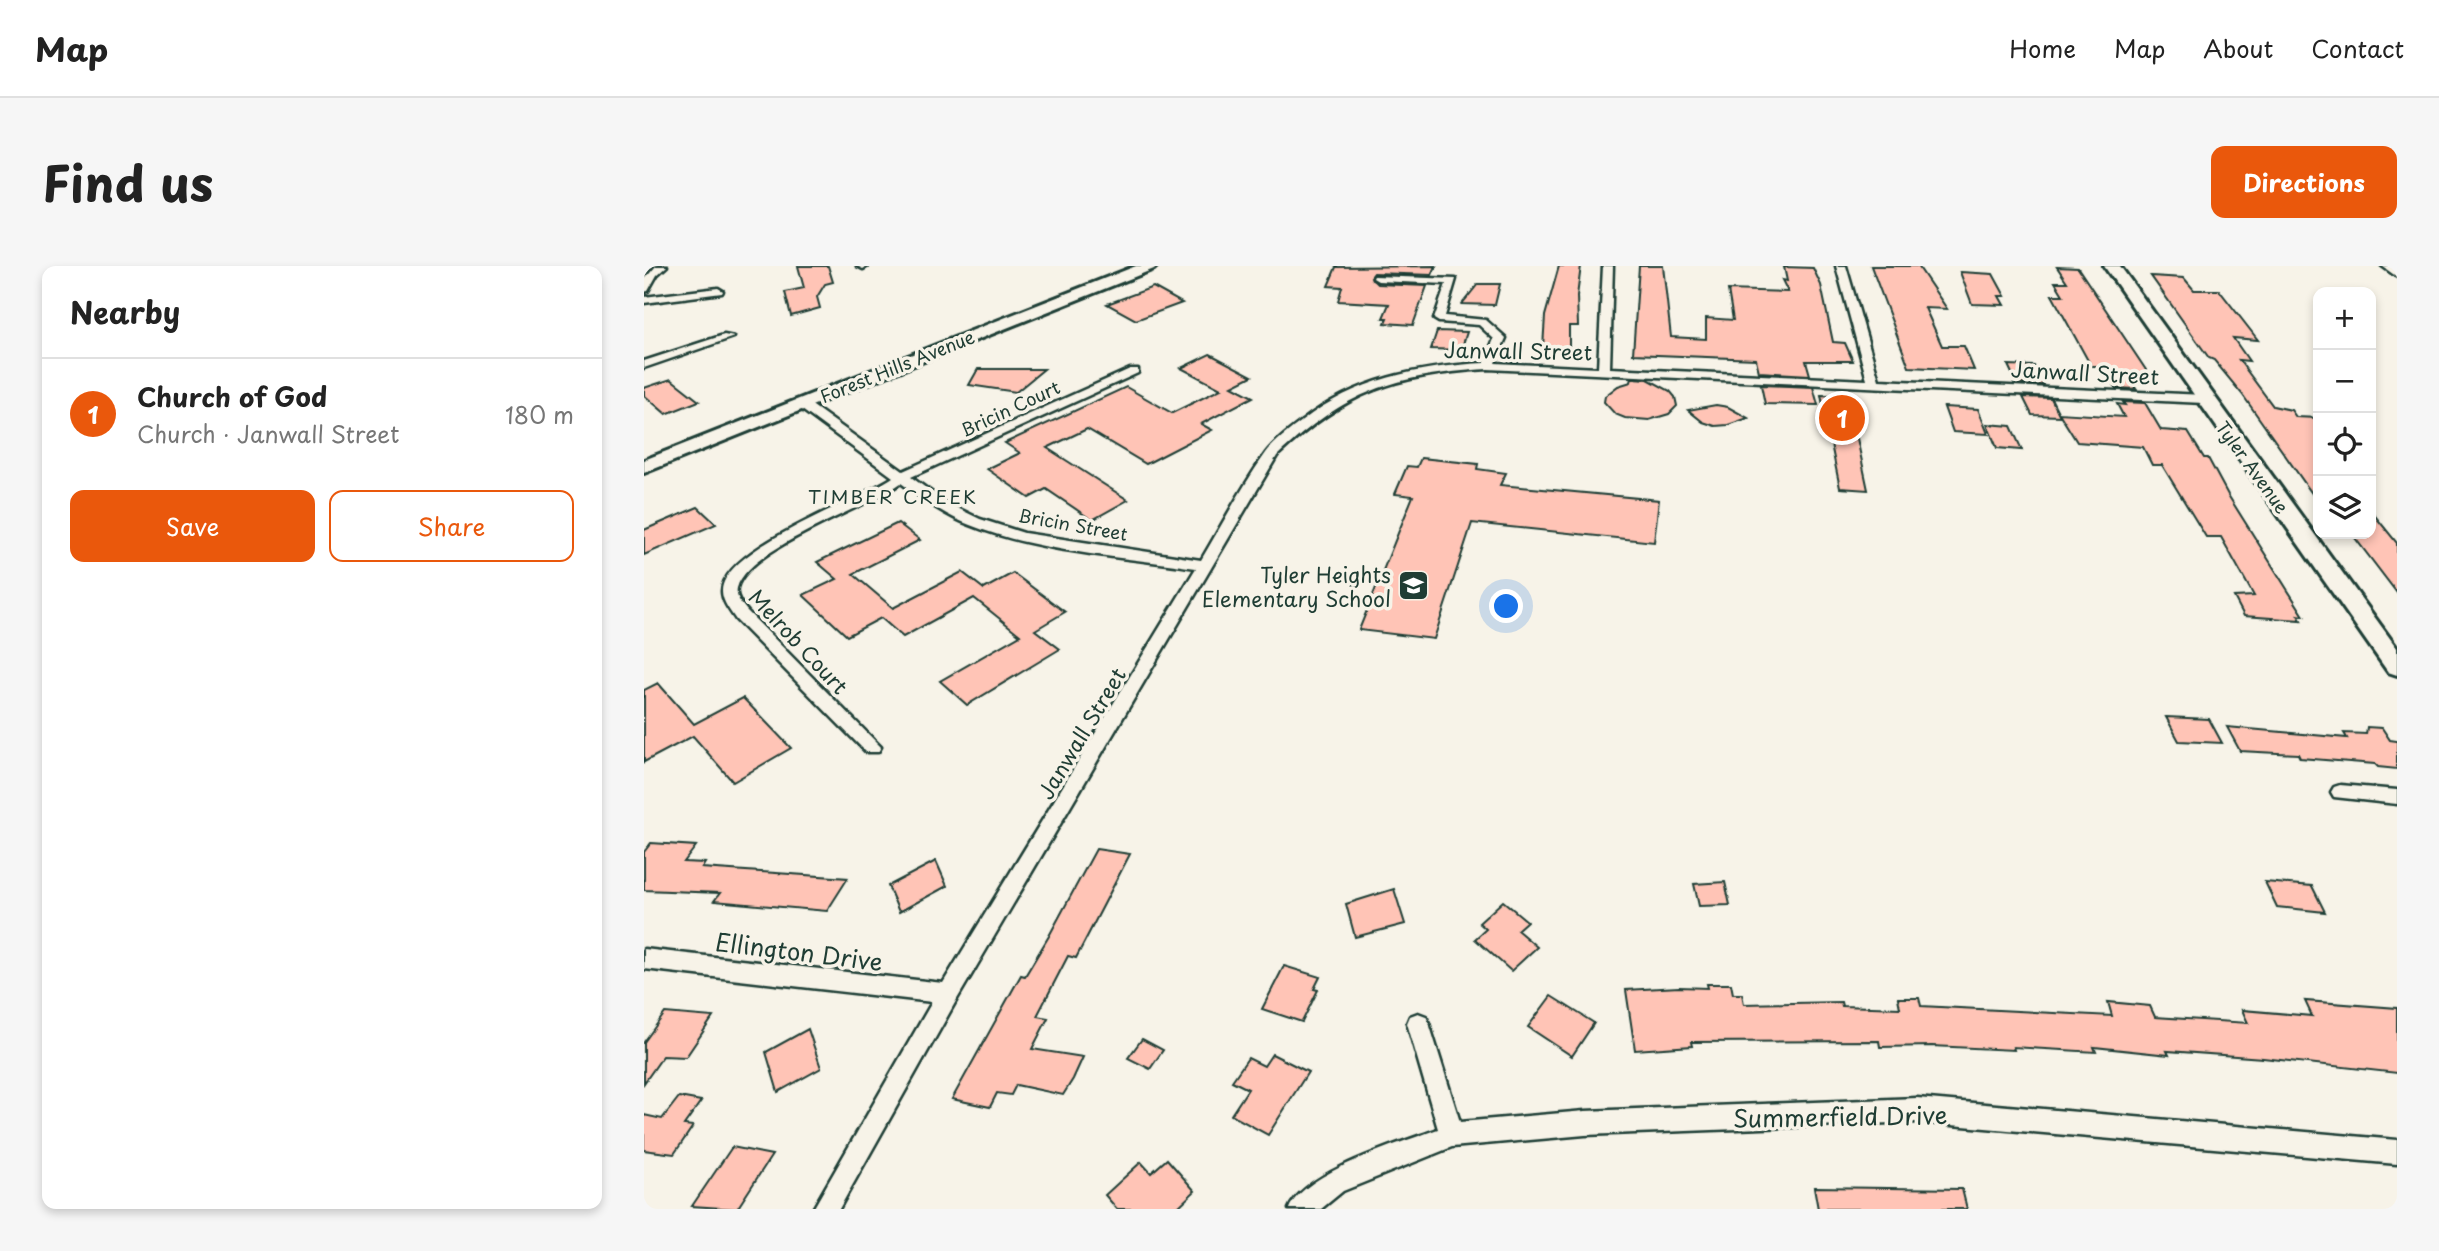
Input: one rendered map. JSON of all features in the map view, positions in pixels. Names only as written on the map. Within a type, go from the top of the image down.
[{"type":"street","points":[[644,289],[648,271],[662,266]]},
{"type":"street","name":"Forest Hills Avenue","points":[[644,467],[1149,266]]},
{"type":"street","points":[[1604,372],[1608,266]]},
{"type":"street","points":[[1841,266],[1874,382]]},
{"type":"street","name":"Tyler Avenue","points":[[2112,266],[2204,399],[2397,666]]},
{"type":"street","points":[[2388,266],[2397,274]]},
{"type":"street","points":[[1378,278],[1452,281],[1440,319],[1482,322],[1500,338],[1488,366]]},
{"type":"street","points":[[644,300],[718,291]]},
{"type":"street","points":[[644,365],[728,337]]},
{"type":"street","name":"Janwall Street","points":[[825,1209],[948,994],[1272,454],[1323,409],[1360,388],[1399,376],[1443,368],[1488,366],[2204,399]]},
{"type":"street","name":"Bricin Court","points":[[901,477],[1134,371]]},
{"type":"street","name":"Bricin Street","points":[[802,404],[940,505],[975,522],[1022,537],[1206,565]]},
{"type":"street","name":"Melrob Court","points":[[872,747],[741,616],[729,596],[730,584],[741,570],[780,539],[873,496],[901,477]]},
{"type":"street","points":[[2340,792],[2397,797]]},
{"type":"street","name":"Ellington Drive","points":[[644,959],[948,994]]},
{"type":"street","points":[[1418,1023],[1452,1135]]},
{"type":"street","name":"Summerfield Drive","points":[[1301,1209],[1335,1182],[1452,1135],[1585,1123],[1917,1110],[2397,1153]]},
{"type":"building","points":[[798,266],[828,266],[833,282],[825,284],[817,297],[820,308],[791,316],[785,292],[804,288]]},
{"type":"building","points":[[1436,266],[1432,275],[1374,273],[1371,277],[1378,284],[1427,286],[1413,325],[1385,323],[1387,318],[1383,318],[1389,304],[1338,301],[1342,287],[1328,286],[1336,267]]},
{"type":"building","points":[[1559,266],[1581,266],[1577,296],[1578,326],[1569,326],[1569,348],[1543,347],[1545,316]]},
{"type":"building","points":[[1639,266],[1663,266],[1671,337],[1706,339],[1706,318],[1733,320],[1728,290],[1788,292],[1782,280],[1787,281],[1784,267],[1813,268],[1821,285],[1833,342],[1845,343],[1853,361],[1806,361],[1810,375],[1759,372],[1756,359],[1633,354]]},
{"type":"building","points":[[1871,266],[1918,266],[1947,309],[1925,308],[1942,346],[1964,346],[1974,370],[1909,367]]},
{"type":"building","points":[[2057,267],[2078,268],[2152,379],[2147,379],[2150,383],[2132,382],[2136,389],[2116,388],[2105,366],[2091,366],[2052,295],[2063,295],[2055,282],[2067,282]]},
{"type":"building","points":[[1960,272],[1993,274],[2005,296],[1999,296],[2004,305],[1972,304]]},
{"type":"building","points":[[2151,276],[2184,278],[2194,290],[2219,290],[2258,340],[2233,338],[2249,361],[2239,360],[2273,406],[2291,410],[2296,417],[2313,418],[2313,495],[2242,394],[2214,360],[2209,358]]},
{"type":"building","points":[[1478,284],[1500,284],[1495,305],[1462,304]]},
{"type":"building","points":[[1153,287],[1182,303],[1136,320],[1107,304]]},
{"type":"building","points":[[1437,331],[1467,332],[1461,350],[1431,349]]},
{"type":"building","points":[[1210,354],[1252,376],[1232,386],[1253,397],[1201,424],[1212,430],[1146,464],[1087,429],[1047,448],[1128,500],[1092,520],[1046,489],[1029,498],[987,469],[1020,453],[1005,443],[1126,387],[1172,413],[1221,389],[1181,368]]},
{"type":"building","points":[[2008,365],[2034,366],[2044,385],[2017,384]]},
{"type":"building","points":[[978,369],[1044,369],[1016,392],[969,385]]},
{"type":"building","points":[[1632,378],[1648,379],[1670,391],[1677,406],[1669,414],[1649,420],[1625,418],[1615,414],[1604,402],[1605,396],[1618,386],[1631,382]]},
{"type":"building","points":[[671,379],[699,401],[666,414],[644,395],[644,388]]},
{"type":"building","points":[[1761,385],[1813,387],[1818,405],[1765,404]]},
{"type":"building","points":[[1821,395],[1848,396],[1868,490],[1840,488]]},
{"type":"building","points":[[2023,397],[2051,398],[2060,416],[2032,415]]},
{"type":"building","points":[[2123,402],[2145,403],[2161,430],[2188,432],[2204,458],[2208,458],[2228,495],[2304,616],[2298,615],[2301,620],[2244,616],[2234,597],[2254,596],[2221,537],[2206,537],[2162,465],[2152,465],[2143,447],[2077,442],[2059,413],[2124,417],[2117,404],[2125,405]]},
{"type":"building","points":[[1716,405],[1728,407],[1748,418],[1715,426],[1703,422],[1688,410]]},
{"type":"building","points":[[1944,407],[1978,409],[1988,434],[1953,432]]},
{"type":"building","points":[[1987,424],[2011,426],[2022,450],[1997,448]]},
{"type":"building","name":"Tyler Heights Elementary School","points":[[1421,458],[1478,464],[1477,469],[1506,473],[1500,485],[1659,500],[1654,542],[1472,523],[1434,639],[1359,630],[1413,496],[1395,494],[1407,466],[1417,467]]},
{"type":"building","points":[[698,507],[716,524],[644,555],[644,530]]},
{"type":"building","points":[[2376,517],[2397,543],[2397,593],[2356,539],[2376,539]]},
{"type":"building","points":[[898,523],[920,540],[853,574],[893,608],[962,572],[984,589],[1013,573],[1065,612],[1035,630],[1060,649],[967,705],[940,681],[1020,635],[974,598],[903,637],[881,618],[847,636],[803,595],[837,579],[817,562]]},
{"type":"building","points":[[658,683],[694,724],[743,698],[791,748],[733,782],[693,736],[644,762],[644,690]]},
{"type":"building","points":[[2166,717],[2209,719],[2222,743],[2179,741]]},
{"type":"building","points":[[2227,727],[2347,738],[2344,733],[2366,734],[2367,727],[2382,728],[2390,740],[2397,741],[2397,769],[2378,767],[2375,764],[2300,758],[2298,754],[2240,751]]},
{"type":"building","points":[[651,843],[696,846],[684,862],[705,863],[702,868],[848,878],[827,911],[714,901],[720,893],[644,890],[644,852]]},
{"type":"building","points":[[1096,849],[1130,854],[1076,958],[1068,956],[1037,1016],[1048,1018],[1032,1049],[1083,1057],[1073,1079],[1063,1095],[1016,1085],[1011,1095],[997,1093],[990,1107],[952,1099],[1021,975],[1025,976],[1049,936]]},
{"type":"building","points":[[936,861],[947,886],[899,912],[888,886]]},
{"type":"building","points":[[1725,882],[1730,905],[1699,906],[1694,884]]},
{"type":"building","points":[[2265,882],[2312,886],[2325,912],[2277,907]]},
{"type":"building","points":[[1394,889],[1405,924],[1355,937],[1346,904]]},
{"type":"building","points":[[1503,901],[1527,921],[1517,930],[1537,947],[1511,971],[1475,939],[1486,929],[1479,923]]},
{"type":"building","points":[[1284,966],[1320,977],[1314,989],[1318,990],[1302,1022],[1262,1009]]},
{"type":"building","points":[[1707,984],[1731,984],[1733,994],[1742,994],[1744,1004],[1841,1002],[1842,1006],[1900,1008],[1898,998],[1919,998],[1921,1006],[2112,1016],[2108,1002],[2150,1006],[2155,1017],[2248,1023],[2242,1010],[2312,1016],[2305,1001],[2397,1008],[2397,1073],[2263,1058],[2167,1051],[2169,1055],[2094,1047],[2096,1052],[2013,1047],[2014,1050],[1932,1046],[1880,1047],[1879,1041],[1691,1042],[1692,1046],[1635,1050],[1626,990],[1708,988]]},
{"type":"building","points":[[1551,996],[1594,1023],[1572,1056],[1528,1027]]},
{"type":"building","points":[[665,1013],[713,1017],[686,1057],[663,1056],[644,1083],[644,1042]]},
{"type":"building","points":[[808,1029],[821,1068],[778,1092],[766,1052]]},
{"type":"building","points":[[1142,1039],[1163,1050],[1150,1069],[1128,1058]]},
{"type":"building","points":[[1272,1054],[1308,1072],[1268,1135],[1231,1115],[1248,1089],[1232,1081],[1248,1058],[1264,1066]]},
{"type":"building","points":[[679,1097],[701,1101],[684,1125],[693,1126],[674,1154],[644,1150],[644,1115],[662,1119]]},
{"type":"building","points":[[732,1147],[772,1155],[737,1209],[692,1206]]},
{"type":"building","points":[[1167,1159],[1195,1191],[1176,1209],[1117,1209],[1105,1195],[1141,1162],[1151,1173]]},
{"type":"building","points":[[1814,1187],[1962,1189],[1967,1209],[1818,1209]]},
{"type":"place","name":"Church of God","points":[[1842,418]]},
{"type":"place","name":"Tyler Heights Elementary School","points":[[1414,586]]},
{"type":"district","name":"TIMBER CREEK","points":[[893,496]]}]
